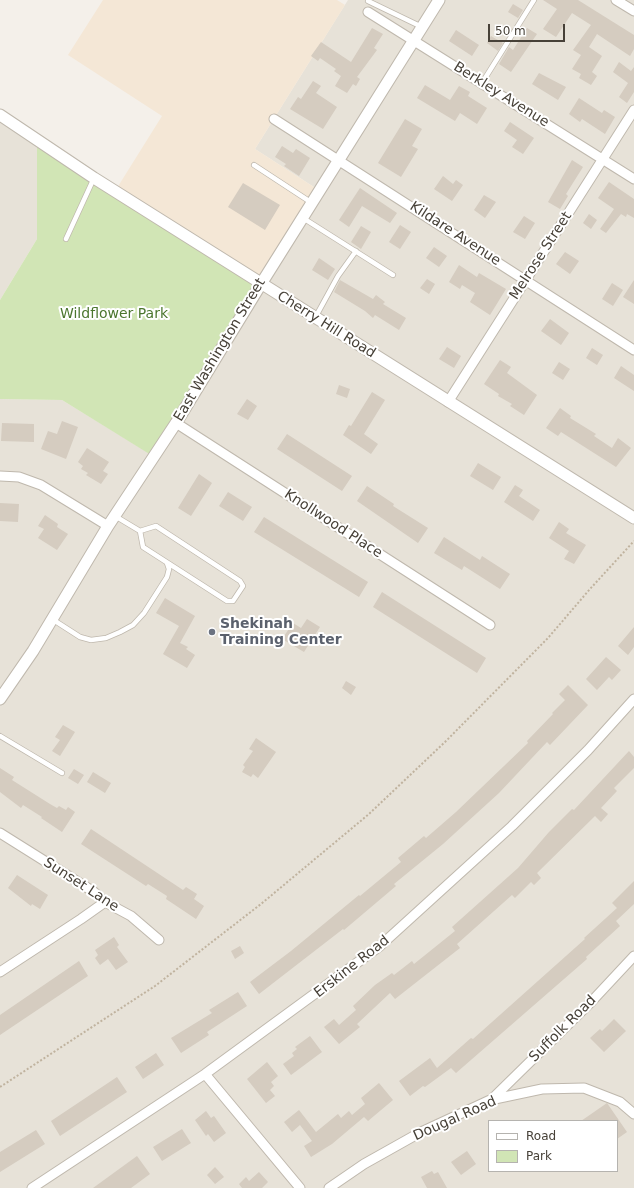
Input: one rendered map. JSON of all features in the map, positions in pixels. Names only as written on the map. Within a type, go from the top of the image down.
[{"type":"street","name":"East Washington Street","points":[[0,699],[52,619],[108,526],[176,423],[302,218],[439,0]]},
{"type":"street","points":[[616,0],[634,11]]},
{"type":"street","name":"Berkley Avenue","points":[[368,12],[634,179]]},
{"type":"street","name":"Melrose Street","points":[[448,402],[634,110]]},
{"type":"street","name":"Cherry Hill Road","points":[[0,115],[94,178],[634,518]]},
{"type":"street","name":"Kildare Avenue","points":[[274,119],[526,279],[634,350]]},
{"type":"street","name":"Knollwood Place","points":[[176,423],[490,625]]},
{"type":"street","points":[[0,476],[19,477],[41,486],[108,526]]},
{"type":"street","name":"Erskine Road","points":[[32,1188],[205,1074],[380,946],[512,826],[588,750],[634,699]]},
{"type":"street","name":"Sunset Lane","points":[[0,833],[94,892],[105,902],[131,916],[147,928],[159,940]]},
{"type":"street","points":[[0,972],[105,902]]},
{"type":"street","name":"Suffolk Road","points":[[490,1100],[592,1001],[634,956]]},
{"type":"street","points":[[205,1074],[300,1188]]},
{"type":"street","name":"Dougal Road","points":[[329,1188],[364,1164],[421,1132],[490,1100],[542,1089],[584,1088],[620,1102],[634,1114]]},
{"type":"lane","points":[[482,83],[534,0]]},
{"type":"lane","points":[[368,1],[422,27]]},
{"type":"lane","points":[[254,165],[312,203]]},
{"type":"lane","points":[[66,239],[94,178]]},
{"type":"lane","points":[[302,218],[393,275]]},
{"type":"lane","points":[[315,318],[338,276],[356,251]]},
{"type":"lane","points":[[115,516],[140,531],[156,526],[240,581],[243,586],[233,601],[227,601],[143,547],[140,531]]},
{"type":"lane","points":[[52,619],[80,637],[91,640],[106,638],[120,632],[133,625],[144,613],[167,577],[169,569],[167,563]]},
{"type":"lane","points":[[0,736],[62,773]]},
{"type":"path","points":[[0,1088],[155,986],[261,904],[369,814],[445,742],[548,638],[634,541]]},
{"type":"shaded area","points":[[103,0],[337,0],[345,5],[255,149],[317,189],[259,279],[117,188],[162,116],[68,55]]},
{"type":"shaded area","points":[[348,0],[634,0],[634,1188],[0,1188],[0,399],[62,400],[157,458],[317,189],[255,149]]},
{"type":"shaded area","points":[[0,121],[37,143],[37,239],[0,300]]},
{"type":"green space","name":"Wildflower Park","points":[[37,143],[257,286],[151,455],[62,400],[0,399],[0,300],[37,239]]},
{"type":"building","points":[[543,0],[578,0],[634,35],[634,49],[630,56],[597,34],[589,47],[602,56],[592,72],[597,76],[591,85],[579,78],[581,74],[572,69],[581,55],[573,50],[591,25],[572,13],[556,37],[543,29],[557,9]]},
{"type":"building","points":[[513,4],[523,10],[518,18],[508,12]]},
{"type":"building","points":[[372,28],[383,34],[374,48],[377,50],[357,77],[360,79],[356,86],[353,84],[347,93],[335,86],[341,76],[334,71],[336,69],[320,58],[318,61],[311,56],[321,42],[351,62]]},
{"type":"building","points":[[527,28],[537,34],[511,72],[499,64],[509,47],[513,50]]},
{"type":"building","points":[[456,30],[479,45],[472,56],[449,41]]},
{"type":"building","points":[[491,36],[503,43],[498,51],[487,43]]},
{"type":"building","points":[[619,62],[631,71],[634,67],[634,92],[627,103],[619,97],[628,83],[613,72]]},
{"type":"building","points":[[539,73],[566,87],[558,100],[532,84]]},
{"type":"building","points":[[313,81],[321,86],[316,93],[337,107],[323,129],[290,109],[298,97],[301,99]]},
{"type":"building","points":[[425,85],[450,100],[459,86],[470,92],[468,96],[487,108],[477,124],[460,113],[455,121],[417,98]]},
{"type":"building","points":[[579,98],[602,113],[604,110],[615,117],[605,134],[582,119],[580,122],[569,114]]},
{"type":"building","points":[[405,119],[422,129],[412,146],[418,149],[401,177],[378,163]]},
{"type":"building","points":[[510,122],[534,138],[523,154],[512,147],[517,140],[504,131]]},
{"type":"building","points":[[282,146],[293,153],[296,149],[310,158],[299,176],[284,166],[286,164],[275,157]]},
{"type":"building","points":[[572,160],[583,167],[566,194],[568,196],[560,209],[548,202]]},
{"type":"building","points":[[443,176],[453,184],[456,180],[463,185],[452,201],[434,189]]},
{"type":"building","points":[[609,182],[634,199],[634,218],[627,214],[626,217],[621,214],[606,233],[600,229],[614,209],[598,198]]},
{"type":"building","points":[[243,183],[280,205],[265,230],[228,207]]},
{"type":"building","points":[[360,188],[397,213],[390,223],[362,206],[349,227],[339,220]]},
{"type":"building","points":[[484,195],[496,202],[485,218],[474,210]]},
{"type":"building","points":[[589,214],[597,220],[591,229],[583,223]]},
{"type":"building","points":[[524,216],[535,223],[525,239],[513,232]]},
{"type":"building","points":[[400,225],[411,232],[400,249],[389,242]]},
{"type":"building","points":[[361,226],[371,232],[361,249],[351,242]]},
{"type":"building","points":[[434,247],[447,256],[439,267],[426,258]]},
{"type":"building","points":[[565,252],[579,261],[570,274],[556,264]]},
{"type":"building","points":[[319,258],[335,269],[328,280],[312,270]]},
{"type":"building","points":[[459,265],[477,277],[479,273],[506,289],[490,315],[470,302],[475,293],[462,285],[460,289],[449,282]]},
{"type":"building","points":[[427,279],[435,284],[429,294],[420,288]]},
{"type":"building","points":[[340,280],[373,299],[376,295],[385,302],[383,304],[406,318],[399,330],[375,315],[373,318],[365,311],[334,292]]},
{"type":"building","points":[[634,280],[634,304],[623,297]]},
{"type":"building","points":[[612,283],[623,290],[613,306],[602,299]]},
{"type":"building","points":[[550,319],[569,333],[561,345],[541,331]]},
{"type":"building","points":[[447,347],[461,356],[454,368],[439,359]]},
{"type":"building","points":[[592,348],[603,355],[597,365],[586,358]]},
{"type":"building","points":[[500,360],[511,367],[507,373],[537,395],[524,415],[510,406],[512,404],[498,396],[499,394],[484,384]]},
{"type":"building","points":[[559,362],[570,369],[563,380],[552,373]]},
{"type":"building","points":[[621,366],[634,375],[634,391],[614,378]]},
{"type":"building","points":[[339,385],[350,389],[347,398],[336,394]]},
{"type":"building","points":[[372,392],[385,400],[364,434],[378,444],[371,454],[343,435],[349,425],[351,426]]},
{"type":"building","points":[[247,399],[257,406],[248,420],[237,414]]},
{"type":"building","points":[[560,408],[571,416],[570,418],[596,434],[594,436],[612,448],[618,438],[631,448],[616,467],[561,432],[558,436],[546,428]]},
{"type":"building","points":[[62,421],[78,427],[66,459],[41,449],[48,431],[57,434]]},
{"type":"building","points":[[2,423],[34,424],[34,442],[1,441]]},
{"type":"building","points":[[287,434],[352,476],[342,491],[277,449]]},
{"type":"building","points":[[87,448],[109,462],[103,471],[108,474],[101,484],[86,475],[88,473],[81,469],[83,466],[78,462]]},
{"type":"building","points":[[478,463],[501,477],[493,490],[470,476]]},
{"type":"building","points":[[199,474],[212,483],[191,516],[178,508]]},
{"type":"building","points":[[515,485],[523,490],[519,496],[540,510],[533,521],[504,502]]},
{"type":"building","points":[[367,486],[394,504],[393,506],[428,528],[418,543],[357,501]]},
{"type":"building","points":[[228,492],[252,507],[243,521],[219,506]]},
{"type":"building","points":[[0,503],[19,504],[18,522],[0,521]]},
{"type":"building","points":[[45,515],[58,524],[57,527],[68,534],[57,550],[38,538],[44,529],[38,526]]},
{"type":"building","points":[[264,517],[368,582],[359,597],[254,532]]},
{"type":"building","points":[[559,522],[569,529],[566,533],[586,545],[574,564],[564,559],[569,551],[549,538]]},
{"type":"building","points":[[444,537],[480,560],[482,556],[510,574],[500,589],[464,566],[462,570],[434,553]]},
{"type":"building","points":[[382,592],[486,658],[477,673],[373,607]]},
{"type":"building","points":[[165,598],[195,616],[180,643],[188,647],[186,649],[195,655],[187,668],[163,654],[179,626],[156,613]]},
{"type":"building","points":[[307,619],[320,627],[304,652],[282,639],[293,623],[301,628]]},
{"type":"building","points":[[634,627],[634,647],[628,655],[618,646]]},
{"type":"building","points":[[606,657],[621,670],[612,680],[609,677],[597,690],[586,679]]},
{"type":"building","points":[[346,681],[356,687],[351,695],[342,688]]},
{"type":"building","points":[[568,685],[588,705],[550,745],[547,742],[499,793],[443,844],[394,884],[396,886],[344,930],[343,929],[259,994],[250,982],[291,951],[359,895],[360,896],[401,862],[398,858],[424,836],[426,838],[456,812],[528,743],[527,741],[565,700],[559,694]]},
{"type":"building","points":[[63,725],[75,732],[60,756],[52,751],[60,740],[55,737]]},
{"type":"building","points":[[256,738],[276,752],[258,778],[253,774],[251,777],[242,772],[245,767],[243,765],[253,751],[249,749]]},
{"type":"building","points":[[629,751],[634,757],[634,768],[614,788],[617,791],[601,808],[608,814],[601,822],[595,816],[537,873],[541,878],[534,885],[531,882],[515,898],[512,895],[457,944],[460,948],[395,999],[390,993],[357,1024],[360,1027],[339,1044],[324,1027],[334,1019],[339,1025],[356,1010],[353,1006],[375,985],[392,973],[394,975],[412,961],[414,964],[455,931],[452,927],[518,868],[549,832],[572,809],[574,810]]},
{"type":"building","points":[[0,768],[14,777],[12,780],[50,804],[57,808],[59,806],[66,810],[68,807],[75,812],[62,832],[23,805],[21,808],[0,792]]},
{"type":"building","points":[[74,769],[84,775],[78,784],[68,778]]},
{"type":"building","points":[[93,772],[111,783],[105,793],[87,782]]},
{"type":"building","points":[[91,829],[183,890],[186,887],[197,894],[194,899],[204,906],[196,919],[166,899],[167,896],[148,884],[146,886],[81,844]]},
{"type":"building","points":[[17,875],[48,895],[40,909],[32,904],[31,906],[8,888]]},
{"type":"building","points":[[634,881],[634,904],[616,921],[620,926],[586,957],[587,959],[456,1073],[451,1068],[410,1096],[399,1081],[430,1058],[437,1068],[471,1038],[473,1039],[585,939],[584,938],[617,908],[612,903]]},
{"type":"building","points":[[114,937],[119,945],[117,947],[128,962],[116,970],[108,959],[100,965],[95,958],[98,955],[95,950]]},
{"type":"building","points":[[240,946],[244,953],[235,959],[231,951]]},
{"type":"building","points":[[79,961],[88,976],[0,1035],[0,1015]]},
{"type":"building","points":[[238,992],[247,1006],[207,1032],[209,1035],[181,1053],[171,1038],[212,1013],[209,1010]]},
{"type":"building","points":[[614,1019],[626,1031],[604,1052],[590,1038],[600,1029],[602,1031]]},
{"type":"building","points":[[310,1036],[322,1052],[291,1075],[283,1064],[294,1056],[292,1053],[297,1049],[295,1047]]},
{"type":"building","points":[[156,1053],[164,1065],[143,1079],[135,1067]]},
{"type":"building","points":[[267,1062],[278,1076],[271,1082],[274,1086],[270,1090],[275,1096],[266,1103],[247,1079]]},
{"type":"building","points":[[117,1077],[127,1092],[60,1136],[51,1121]]},
{"type":"building","points":[[379,1083],[393,1100],[368,1121],[364,1117],[332,1144],[311,1157],[304,1146],[312,1141],[300,1125],[292,1132],[284,1122],[299,1110],[316,1132],[338,1114],[341,1118],[349,1111],[352,1115],[365,1104],[361,1098]]},
{"type":"building","points":[[607,1103],[627,1132],[618,1138],[618,1120],[582,1120]]},
{"type":"building","points":[[206,1111],[211,1118],[214,1116],[226,1133],[214,1142],[208,1134],[206,1136],[195,1120]]},
{"type":"building","points":[[182,1129],[191,1143],[162,1161],[153,1147]]},
{"type":"building","points":[[36,1130],[45,1144],[0,1172],[0,1152]]},
{"type":"building","points":[[467,1151],[476,1164],[461,1175],[451,1162]]},
{"type":"building","points":[[137,1156],[150,1174],[131,1188],[93,1188]]},
{"type":"building","points":[[215,1167],[224,1177],[215,1184],[207,1175]]},
{"type":"building","points":[[432,1171],[434,1174],[438,1172],[447,1188],[427,1188],[421,1177]]},
{"type":"building","points":[[259,1172],[268,1182],[262,1188],[242,1188],[239,1184],[246,1177],[249,1181]]},
{"type":"place","name":"Shekinah Training Center","points":[[212,632]]}]
